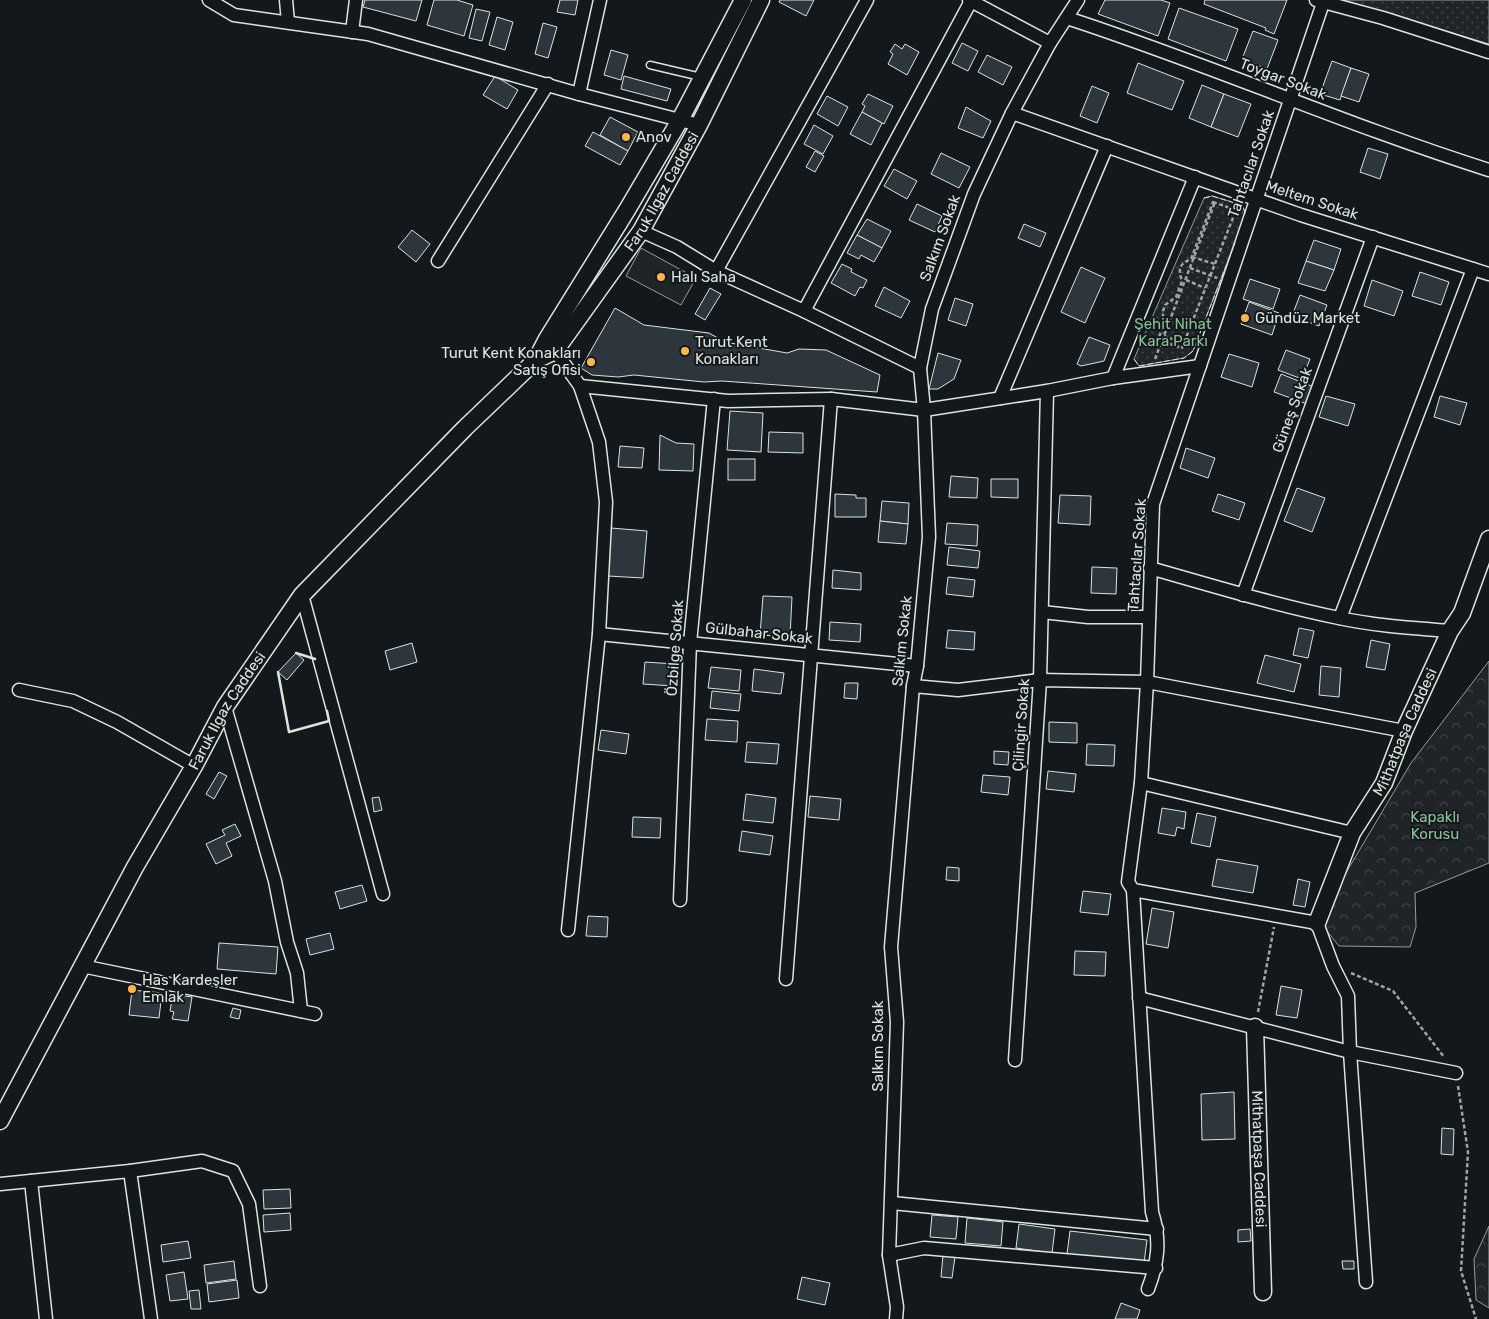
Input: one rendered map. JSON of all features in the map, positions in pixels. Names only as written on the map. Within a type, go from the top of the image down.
[{"type":"street","points":[[209,0],[234,15],[368,34],[580,94],[699,125]]},
{"type":"street","points":[[286,0],[288,22]]},
{"type":"street","points":[[352,32],[356,0]]},
{"type":"street","points":[[580,94],[600,0]]},
{"type":"street","name":"Faruk Ilgaz Caddesi","points":[[536,360],[546,339],[627,210],[680,120],[743,0]]},
{"type":"street","name":"Faruk Ilgaz Caddesi","points":[[0,1121],[135,868],[194,766],[225,707],[302,595],[458,435],[536,360],[555,351],[641,231],[699,125],[761,0]]},
{"type":"street","points":[[716,271],[866,0]]},
{"type":"street","name":"Salkım Sokak","points":[[896,1319],[897,1307],[889,1255],[897,1022],[891,947],[913,686],[917,666],[929,537],[924,410],[920,368],[932,309],[974,194],[1012,113],[1050,43],[1078,0]]},
{"type":"street","points":[[804,311],[970,1],[1050,43]]},
{"type":"street","points":[[1321,1],[1383,18],[1489,52]]},
{"type":"street","name":"Tahtacılar Sokak","points":[[1148,1289],[1156,1268],[1157,1229],[1152,1212],[1132,890],[1128,882],[1141,783],[1147,682],[1153,504],[1257,199],[1321,1]]},
{"type":"street","name":"Toygar Sokak","points":[[1067,18],[1135,40],[1290,100],[1489,170]]},
{"type":"street","points":[[438,261],[548,84]]},
{"type":"street","name":"Meltem Sokak","points":[[1012,113],[1301,215],[1489,274]]},
{"type":"street","points":[[1000,398],[1107,146]]},
{"type":"street","points":[[1113,378],[1195,177]]},
{"type":"street","points":[[641,231],[677,247],[716,271],[804,311],[920,368]]},
{"type":"street","name":"Güneş Sokak","points":[[1243,595],[1373,237]]},
{"type":"street","points":[[1340,618],[1473,269]]},
{"type":"street","points":[[555,351],[580,386],[599,442],[606,502],[599,634],[568,930]]},
{"type":"street","points":[[580,386],[714,399],[831,400],[924,410],[1113,378],[1200,366]]},
{"type":"street","name":"Çilingir Sokak","points":[[1015,1060],[1040,680],[1047,390]]},
{"type":"street","name":"Özbilge Sokak","points":[[680,900],[690,643],[714,399]]},
{"type":"street","points":[[786,979],[831,400]]},
{"type":"street","name":"Mithatpaşa Caddesi","points":[[1317,922],[1352,833],[1384,782],[1404,731],[1450,631],[1462,613],[1489,540]]},
{"type":"street","points":[[1150,568],[1243,595],[1340,618],[1395,627],[1450,631]]},
{"type":"street","points":[[302,595],[383,894]]},
{"type":"street","points":[[1042,612],[1088,617],[1149,617]]},
{"type":"street","name":"Gülbahar Sokak","points":[[599,634],[917,666]]},
{"type":"street","points":[[913,686],[958,690],[1040,680],[1147,682],[1404,731]]},
{"type":"street","points":[[19,690],[72,701],[117,722],[194,766]]},
{"type":"street","points":[[225,707],[275,882],[287,942],[297,973],[301,1011]]},
{"type":"street","points":[[1141,783],[1352,833]]},
{"type":"street","points":[[1132,890],[1317,922],[1333,966],[1348,996],[1350,1052],[1366,1282]]},
{"type":"street","points":[[82,966],[315,1014]]},
{"type":"street","points":[[1139,998],[1350,1052],[1456,1073]]},
{"type":"street","name":"Mithatpaşa Caddesi","points":[[1255,1027],[1263,1292]]},
{"type":"street","points":[[0,1184],[130,1171],[202,1161],[234,1171],[249,1204],[260,1286]]},
{"type":"street","points":[[130,1171],[151,1319]]},
{"type":"street","points":[[31,1182],[46,1319]]},
{"type":"street","points":[[892,1203],[1157,1229]]},
{"type":"street","points":[[889,1255],[924,1248],[1156,1268]]},
{"type":"lane","points":[[650,65],[702,77]]},
{"type":"path","points":[[1161,341],[1182,348],[1236,210],[1213,202],[1185,280],[1162,335]]},
{"type":"path","points":[[1151,373],[1164,326],[1162,311],[1165,305],[1176,297],[1182,281],[1179,271],[1180,267],[1182,263],[1193,257],[1215,202]]},
{"type":"path","points":[[1193,257],[1215,264]]},
{"type":"path","points":[[1189,268],[1228,282]]},
{"type":"path","points":[[1185,280],[1205,288]]},
{"type":"path","points":[[1162,335],[1184,343]]},
{"type":"path","points":[[1255,1027],[1276,916]]},
{"type":"path","points":[[1333,966],[1393,991],[1456,1073],[1468,1152],[1461,1271],[1476,1319]]},
{"type":"green space","points":[[1343,0],[1489,0],[1489,44]]},
{"type":"green space","name":"Şehit Nihat Kara Parkı","points":[[1212,196],[1242,205],[1246,214],[1193,351],[1184,358],[1139,366],[1134,359],[1204,198]]},
{"type":"green space","name":"Halı Saha","points":[[641,248],[696,278],[681,305],[626,276]]},
{"type":"green space","name":"Kapaklı Korusu","points":[[1489,661],[1489,863],[1415,893],[1416,927],[1410,947],[1339,946],[1318,920],[1411,763]]},
{"type":"green space","points":[[1489,1226],[1489,1308],[1476,1300],[1474,1259]]},
{"type":"building","points":[[365,0],[422,0],[416,21],[363,7]]},
{"type":"building","points":[[434,0],[457,0],[473,5],[464,36],[427,25]]},
{"type":"building","points":[[560,0],[578,0],[575,15],[557,12]]},
{"type":"building","points":[[780,0],[814,0],[806,16],[779,2]]},
{"type":"building","points":[[1105,0],[1161,0],[1170,3],[1158,36],[1098,14]]},
{"type":"building","points":[[1205,0],[1287,0],[1274,34],[1265,30],[1266,28],[1204,4]]},
{"type":"building","points":[[1179,8],[1238,29],[1226,61],[1168,39]]},
{"type":"building","points":[[476,9],[490,12],[482,41],[469,38]]},
{"type":"building","points":[[497,17],[513,22],[505,50],[489,45]]},
{"type":"building","points":[[543,23],[557,27],[548,58],[535,54]]},
{"type":"building","points":[[1253,31],[1278,40],[1267,69],[1242,59]]},
{"type":"building","points":[[962,43],[978,51],[968,71],[952,63]]},
{"type":"building","points":[[895,44],[902,49],[905,44],[919,52],[907,75],[888,64],[893,54],[890,52]]},
{"type":"building","points":[[611,50],[628,55],[621,80],[604,75]]},
{"type":"building","points":[[987,55],[1012,67],[1003,85],[978,72]]},
{"type":"building","points":[[1332,61],[1351,68],[1340,100],[1320,94]]},
{"type":"building","points":[[1138,63],[1184,81],[1172,110],[1127,93]]},
{"type":"building","points":[[1351,68],[1369,74],[1359,102],[1341,96]]},
{"type":"building","points":[[495,76],[518,90],[507,109],[483,95]]},
{"type":"building","points":[[624,76],[671,89],[667,101],[621,89]]},
{"type":"building","points":[[1202,85],[1224,94],[1211,127],[1189,118]]},
{"type":"building","points":[[1092,86],[1109,93],[1097,123],[1080,116]]},
{"type":"building","points":[[868,94],[893,106],[884,124],[862,112],[865,106],[862,104]]},
{"type":"building","points":[[1224,94],[1251,104],[1238,137],[1211,127]]},
{"type":"building","points":[[827,96],[848,107],[838,126],[817,114]]},
{"type":"building","points":[[966,107],[991,121],[983,138],[958,128]]},
{"type":"building","points":[[862,112],[882,123],[871,145],[850,134]]},
{"type":"building","points":[[610,117],[638,132],[628,151],[600,135]]},
{"type":"building","points":[[814,125],[833,136],[823,154],[804,144]]},
{"type":"building","points":[[593,132],[628,151],[620,165],[585,146]]},
{"type":"building","points":[[1368,148],[1388,154],[1380,179],[1360,172]]},
{"type":"building","points":[[815,151],[824,156],[815,172],[806,167]]},
{"type":"building","points":[[941,153],[970,167],[959,188],[931,174]]},
{"type":"building","points":[[894,169],[917,181],[907,199],[884,186]]},
{"type":"building","points":[[917,204],[942,216],[935,232],[909,220]]},
{"type":"building","points":[[867,219],[891,231],[882,248],[857,235]]},
{"type":"building","points":[[1024,224],[1046,233],[1040,247],[1018,238]]},
{"type":"building","points":[[412,230],[430,244],[416,262],[398,247]]},
{"type":"building","points":[[857,235],[882,248],[874,262],[861,255],[859,259],[847,253]]},
{"type":"building","points":[[1314,240],[1341,249],[1334,270],[1306,261]]},
{"type":"building","points":[[1306,261],[1334,270],[1325,291],[1298,283]]},
{"type":"building","points":[[842,264],[852,269],[851,272],[867,280],[863,288],[860,287],[855,296],[831,283]]},
{"type":"building","points":[[1081,267],[1105,278],[1085,323],[1061,312]]},
{"type":"building","points":[[1420,272],[1449,282],[1441,305],[1412,296]]},
{"type":"building","points":[[1250,279],[1280,289],[1273,309],[1243,299]]},
{"type":"building","points":[[1372,280],[1403,291],[1394,316],[1364,306]]},
{"type":"building","points":[[884,287],[910,301],[901,318],[875,306]]},
{"type":"building","points":[[710,288],[721,294],[705,320],[695,314]]},
{"type":"building","points":[[1300,295],[1327,305],[1319,326],[1292,316]]},
{"type":"building","points":[[955,298],[973,304],[966,326],[948,320]]},
{"type":"building","points":[[1249,302],[1279,313],[1272,335],[1241,324]]},
{"type":"building","name":"Turut Kent Konakları","points":[[615,308],[644,325],[709,333],[725,342],[787,353],[799,349],[826,350],[880,375],[877,392],[722,381],[704,382],[634,375],[618,377],[592,375],[581,368]]},
{"type":"building","points":[[1089,337],[1110,345],[1104,361],[1081,366],[1077,364]]},
{"type":"building","points":[[1286,350],[1310,359],[1302,379],[1278,370]]},
{"type":"building","points":[[938,353],[961,360],[954,379],[938,389],[929,389]]},
{"type":"building","points":[[1229,354],[1259,363],[1252,387],[1221,377]]},
{"type":"building","points":[[1281,374],[1314,387],[1307,404],[1274,392]]},
{"type":"building","points":[[1326,396],[1355,404],[1348,426],[1319,417]]},
{"type":"building","points":[[1440,396],[1467,403],[1460,425],[1434,417]]},
{"type":"building","points":[[730,411],[763,413],[761,452],[727,450]]},
{"type":"building","points":[[769,432],[803,433],[803,453],[768,452]]},
{"type":"building","points":[[660,435],[676,443],[694,444],[693,471],[659,470]]},
{"type":"building","points":[[620,446],[644,448],[642,468],[618,467]]},
{"type":"building","points":[[1186,448],[1215,458],[1208,478],[1180,468]]},
{"type":"building","points":[[728,459],[755,459],[755,480],[728,480]]},
{"type":"building","points":[[951,476],[978,478],[977,498],[949,497]]},
{"type":"building","points":[[991,479],[1018,479],[1018,498],[991,497]]},
{"type":"building","points":[[1297,488],[1325,498],[1312,532],[1284,521]]},
{"type":"building","points":[[835,494],[856,495],[856,498],[866,498],[866,517],[835,517]]},
{"type":"building","points":[[1218,494],[1245,503],[1239,520],[1212,511]]},
{"type":"building","points":[[1060,495],[1091,496],[1090,525],[1058,523]]},
{"type":"building","points":[[882,501],[909,503],[908,524],[880,521]]},
{"type":"building","points":[[880,521],[908,524],[906,544],[878,542]]},
{"type":"building","points":[[947,523],[978,525],[977,546],[945,544]]},
{"type":"building","points":[[611,528],[647,531],[643,578],[608,576]]},
{"type":"building","points":[[949,547],[980,551],[978,568],[947,565]]},
{"type":"building","points":[[1092,567],[1117,568],[1116,594],[1091,593]]},
{"type":"building","points":[[833,570],[861,573],[861,590],[832,588]]},
{"type":"building","points":[[948,577],[975,580],[973,597],[946,594]]},
{"type":"building","points":[[763,596],[792,597],[790,637],[760,635]]},
{"type":"building","points":[[830,622],[861,624],[860,642],[829,640]]},
{"type":"building","points":[[1299,628],[1314,631],[1308,658],[1293,655]]},
{"type":"building","points":[[948,630],[975,632],[974,650],[946,648]]},
{"type":"building","points":[[1371,640],[1390,644],[1385,670],[1366,667]]},
{"type":"building","points":[[412,643],[417,662],[390,670],[385,651]]},
{"type":"building","points":[[296,653],[304,660],[287,680],[278,672]]},
{"type":"building","points":[[1265,655],[1301,664],[1294,692],[1257,683]]},
{"type":"building","points":[[645,662],[675,664],[673,686],[643,684]]},
{"type":"building","points":[[1321,666],[1341,668],[1339,697],[1319,695]]},
{"type":"building","points":[[711,667],[741,670],[739,691],[708,688]]},
{"type":"building","points":[[754,669],[784,673],[781,694],[752,691]]},
{"type":"building","points":[[845,683],[858,683],[857,699],[844,698]]},
{"type":"building","points":[[712,691],[741,694],[739,711],[710,708]]},
{"type":"building","points":[[707,719],[738,721],[737,742],[705,740]]},
{"type":"building","points":[[1049,722],[1077,723],[1077,743],[1049,742]]},
{"type":"building","points":[[601,730],[629,734],[626,754],[598,750]]},
{"type":"building","points":[[747,742],[779,744],[777,764],[745,762]]},
{"type":"building","points":[[1087,744],[1115,745],[1114,766],[1086,765]]},
{"type":"building","points":[[994,751],[1009,752],[1008,765],[994,764]]},
{"type":"building","points":[[1048,771],[1076,774],[1074,792],[1046,789]]},
{"type":"building","points":[[219,772],[227,776],[214,799],[206,794]]},
{"type":"building","points":[[983,775],[1010,777],[1008,795],[981,792]]},
{"type":"building","points":[[746,794],[776,798],[773,823],[743,820]]},
{"type":"building","points":[[810,796],[841,799],[839,820],[808,817]]},
{"type":"building","points":[[379,797],[382,810],[374,812],[372,798]]},
{"type":"building","points":[[1162,808],[1186,812],[1184,829],[1177,827],[1175,836],[1158,833]]},
{"type":"building","points":[[1197,813],[1216,817],[1210,847],[1191,843]]},
{"type":"building","points":[[633,817],[661,818],[660,838],[632,837]]},
{"type":"building","points":[[235,824],[241,836],[226,843],[232,856],[216,864],[206,844],[225,835],[222,830]]},
{"type":"building","points":[[742,831],[773,836],[770,855],[739,851]]},
{"type":"building","points":[[1217,859],[1258,866],[1253,893],[1212,886]]},
{"type":"building","points":[[947,867],[959,868],[959,881],[946,880]]},
{"type":"building","points":[[1298,879],[1310,882],[1305,907],[1293,905]]},
{"type":"building","points":[[362,885],[367,901],[340,909],[335,892]]},
{"type":"building","points":[[1083,891],[1111,894],[1108,915],[1080,912]]},
{"type":"building","points":[[1152,908],[1174,912],[1168,948],[1146,944]]},
{"type":"building","points":[[588,916],[608,917],[607,937],[586,936]]},
{"type":"building","points":[[330,933],[334,949],[310,955],[306,939]]},
{"type":"building","points":[[219,943],[278,947],[276,974],[217,969]]},
{"type":"building","points":[[1075,951],[1106,952],[1105,976],[1074,975]]},
{"type":"building","points":[[1281,986],[1302,990],[1297,1018],[1276,1015]]},
{"type":"building","points":[[132,990],[162,993],[159,1018],[129,1015]]},
{"type":"building","points":[[173,994],[192,997],[188,1021],[172,1019],[174,1012],[170,1011]]},
{"type":"building","points":[[233,1008],[241,1010],[239,1019],[230,1017]]},
{"type":"building","points":[[1234,1092],[1235,1139],[1202,1140],[1201,1094]]},
{"type":"building","points":[[1442,1128],[1454,1129],[1453,1155],[1441,1154]]},
{"type":"building","points":[[290,1189],[291,1208],[264,1209],[263,1190]]},
{"type":"building","points":[[290,1213],[291,1230],[264,1232],[263,1215]]},
{"type":"building","points":[[932,1215],[958,1217],[956,1239],[930,1237]]},
{"type":"building","points":[[967,1218],[1003,1222],[1001,1246],[965,1243]]},
{"type":"building","points":[[1019,1224],[1055,1229],[1052,1253],[1016,1248]]},
{"type":"building","points":[[1250,1229],[1251,1241],[1238,1242],[1238,1230]]},
{"type":"building","points":[[1070,1231],[1147,1240],[1144,1263],[1067,1254]]},
{"type":"building","points":[[188,1241],[191,1258],[163,1262],[161,1245]]},
{"type":"building","points":[[943,1255],[955,1257],[952,1278],[941,1277]]},
{"type":"building","points":[[234,1261],[236,1279],[206,1283],[204,1265]]},
{"type":"building","points":[[1342,1261],[1354,1261],[1354,1269],[1343,1269]]},
{"type":"building","points":[[184,1272],[188,1299],[170,1301],[166,1275]]},
{"type":"building","points":[[802,1277],[830,1283],[825,1305],[797,1299]]},
{"type":"building","points":[[237,1280],[239,1298],[209,1302],[207,1284]]},
{"type":"building","points":[[199,1290],[201,1309],[191,1309],[189,1291]]},
{"type":"building","points":[[1121,1303],[1140,1310],[1137,1319],[1115,1319]]},
{"type":"fence","points":[[1204,198],[1212,196],[1242,205],[1246,215]]},
{"type":"fence","points":[[1134,359],[1139,366],[1184,358],[1193,351],[1235,243]]},
{"type":"wall","points":[[296,653],[315,659]]},
{"type":"wall","points":[[278,672],[289,732],[329,721],[327,711]]},
{"type":"place","name":"Anov","points":[[626,137]]},
{"type":"place","name":"Halı Saha","points":[[661,277]]},
{"type":"place","name":"Gündüz Market","points":[[1245,318]]},
{"type":"place","name":"Turut Kent Konakları","points":[[685,351]]},
{"type":"place","name":"Turut Kent Konakları Satış Ofisi","points":[[591,362]]},
{"type":"place","name":"Has Kardeşler Emlak","points":[[132,989]]}]
